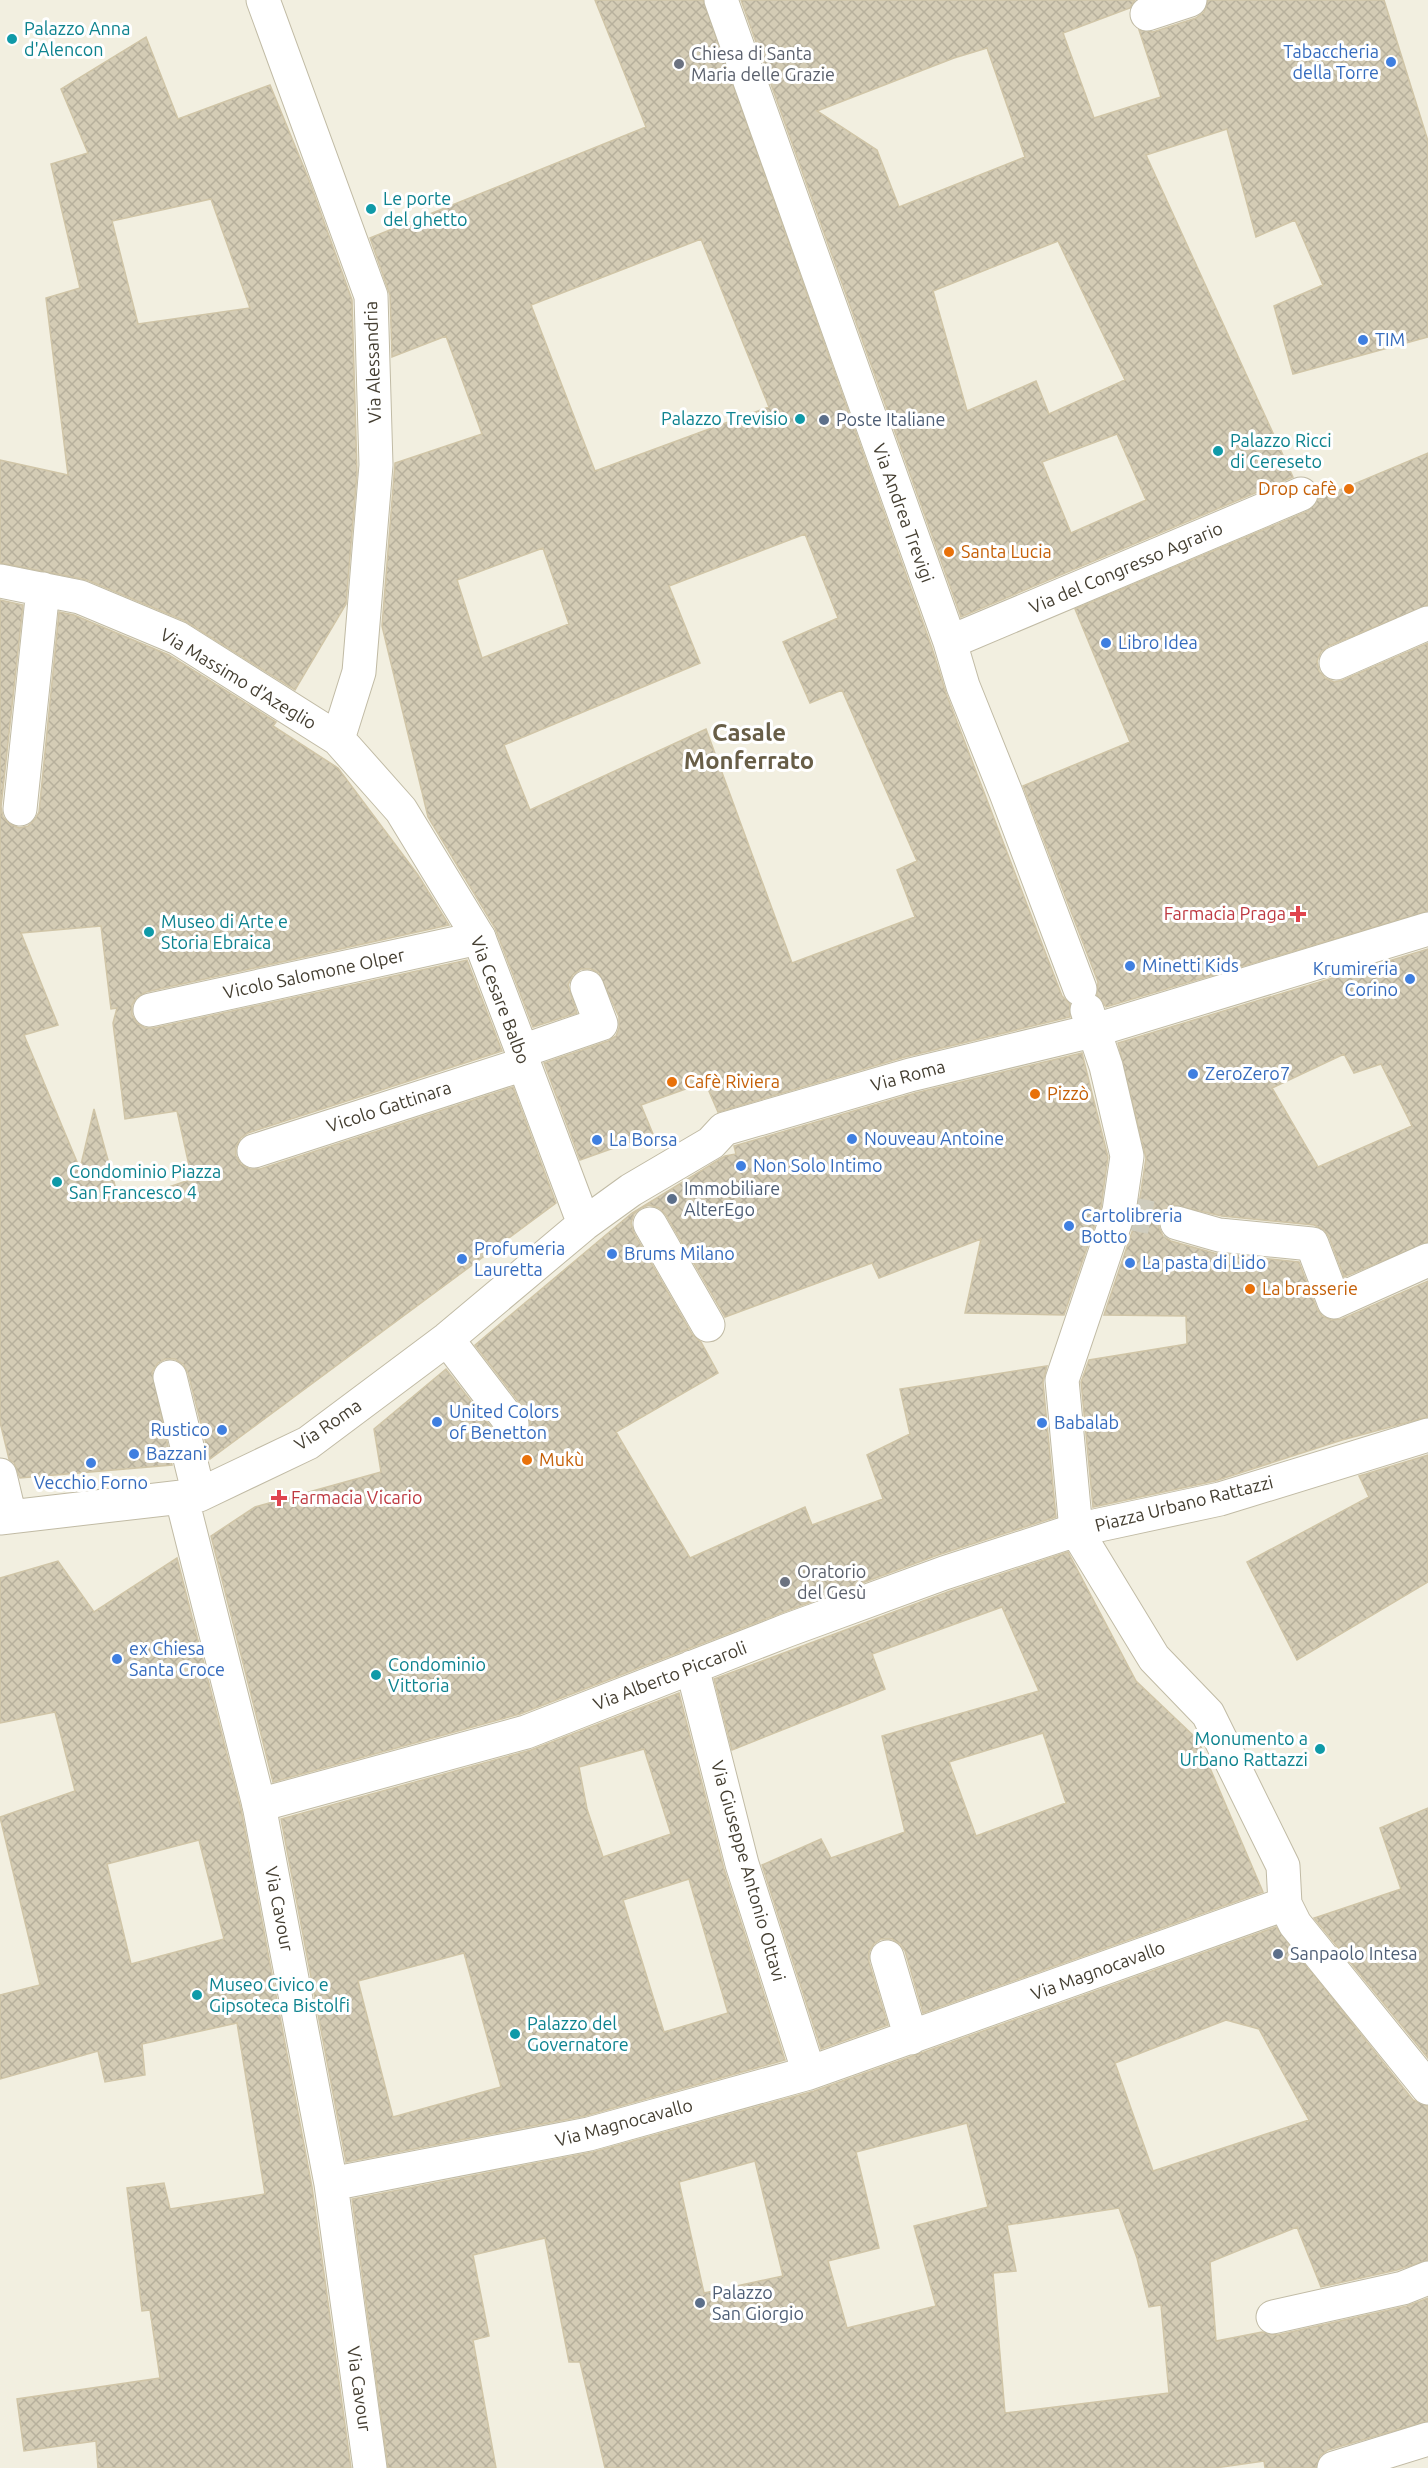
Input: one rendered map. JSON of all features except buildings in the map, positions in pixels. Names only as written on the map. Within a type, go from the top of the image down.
[{"type":"street","name":"Via Alessandria","points":[[264,0],[371,296],[376,465],[359,672],[338,739]]},
{"type":"street","name":"Via Andrea Trevigi","points":[[721,0],[950,642],[963,686],[1006,793],[1106,1066],[1126,1156],[1119,1211],[1062,1380],[1076,1530]]},
{"type":"street","points":[[1147,14],[1190,0]]},
{"type":"street","name":"Via del Congresso Agrario","points":[[950,642],[1301,494]]},
{"type":"street","name":"Via Massimo d'Azeglio","points":[[0,581],[80,597],[178,638],[338,739]]},
{"type":"street","points":[[20,809],[43,589]]},
{"type":"street","points":[[1336,663],[1428,623]]},
{"type":"street","name":"Via Cesare Balbo","points":[[338,739],[401,810],[479,938],[584,1224]]},
{"type":"street","name":"Via Roma","points":[[5,1518],[190,1497],[308,1443],[447,1339],[584,1224],[639,1205],[724,1129],[910,1075],[1086,1010],[1428,929]]},
{"type":"street","name":"Vicolo Salomone Olper","points":[[150,1010],[479,938]]},
{"type":"street","name":"Vicolo Gattinara","points":[[254,1151],[523,1058],[601,1024],[587,987]]},
{"type":"street","points":[[639,1205],[708,1325]]},
{"type":"street","points":[[1177,1223],[1219,1235],[1312,1244],[1334,1302],[1428,1260]]},
{"type":"street","points":[[447,1339],[512,1424]]},
{"type":"street","points":[[170,1377],[190,1497]]},
{"type":"street","name":"Piazza Urbano Rattazzi","points":[[1285,1904],[1283,1866],[1208,1714],[1154,1659],[1076,1530],[1220,1499],[1428,1435]]},
{"type":"street","points":[[0,1475],[5,1518]]},
{"type":"street","name":"Via Cavour","points":[[190,1497],[259,1805],[331,2184],[370,2468]]},
{"type":"street","name":"Via Alberto Piccaroli","points":[[259,1805],[526,1732],[944,1573],[1076,1530]]},
{"type":"street","name":"Via Giuseppe Antonio Ottavi","points":[[692,1667],[742,1864],[809,2073]]},
{"type":"street","points":[[1285,1904],[1295,1924],[1428,2088]]},
{"type":"street","name":"Via Magnocavallo","points":[[331,2184],[589,2134],[809,2073],[1285,1904]]},
{"type":"street","points":[[887,1957],[911,2038]]},
{"type":"street","points":[[1273,2317],[1403,2288],[1428,2278]]},
{"type":"street","points":[[1334,2468],[1428,2439]]},
{"type":"tunnel","points":[[1119,1211],[1177,1223]]},
{"type":"place","name":"Palazzo Anna d'Alencon","points":[[12,39]]},
{"type":"place","name":"Tabaccheria della Torre","points":[[1391,62]]},
{"type":"place","name":"Chiesa di Santa Maria delle Grazie","points":[[679,64]]},
{"type":"place","name":"Le porte del ghetto","points":[[371,209]]},
{"type":"place","name":"TIM","points":[[1363,340]]},
{"type":"place","name":"Palazzo Trevisio","points":[[800,419]]},
{"type":"place","name":"Poste Italiane","points":[[824,420]]},
{"type":"place","name":"Palazzo Ricci di Cereseto","points":[[1218,451]]},
{"type":"place","name":"Drop cafè","points":[[1349,489]]},
{"type":"place","name":"Santa Lucia","points":[[949,552]]},
{"type":"place","name":"Libro Idea","points":[[1106,643]]},
{"type":"place","name":"Farmacia Praga","points":[[1298,914]]},
{"type":"place","name":"Museo di Arte e Storia Ebraica","points":[[149,932]]},
{"type":"place","name":"Minetti Kids","points":[[1130,966]]},
{"type":"place","name":"Krumireria Corino","points":[[1410,979]]},
{"type":"place","name":"ZeroZero7","points":[[1193,1074]]},
{"type":"place","name":"Cafè Riviera","points":[[672,1082]]},
{"type":"place","name":"Pizzò","points":[[1035,1094]]},
{"type":"place","name":"Nouveau Antoine","points":[[852,1139]]},
{"type":"place","name":"La Borsa","points":[[597,1140]]},
{"type":"place","name":"Non Solo Intimo","points":[[741,1166]]},
{"type":"place","name":"Condominio Piazza San Francesco 4","points":[[57,1182]]},
{"type":"place","name":"Immobiliare AlterEgo","points":[[672,1199]]},
{"type":"place","name":"Cartolibreria Botto","points":[[1069,1226]]},
{"type":"place","name":"Brums Milano","points":[[612,1254]]},
{"type":"place","name":"Profumeria Lauretta","points":[[462,1259]]},
{"type":"place","name":"La pasta di Lido","points":[[1130,1263]]},
{"type":"place","name":"La brasserie","points":[[1250,1289]]},
{"type":"place","name":"United Colors of Benetton","points":[[437,1422]]},
{"type":"place","name":"Babalab","points":[[1042,1423]]},
{"type":"place","name":"Rustico","points":[[222,1430]]},
{"type":"place","name":"Bazzani","points":[[134,1454]]},
{"type":"place","name":"Mukù","points":[[527,1460]]},
{"type":"place","name":"Vecchio Forno","points":[[91,1463]]},
{"type":"place","name":"Farmacia Vicario","points":[[279,1498]]},
{"type":"place","name":"Oratorio del Gesù","points":[[785,1582]]},
{"type":"place","name":"ex Chiesa Santa Croce","points":[[117,1659]]},
{"type":"place","name":"Condominio Vittoria","points":[[376,1675]]},
{"type":"place","name":"Monumento a Urbano Rattazzi","points":[[1320,1749]]},
{"type":"place","name":"Sanpaolo Intesa","points":[[1278,1954]]},
{"type":"place","name":"Museo Civico e Gipsoteca Bistolfi","points":[[197,1995]]},
{"type":"place","name":"Palazzo del Governatore","points":[[515,2034]]},
{"type":"place","name":"Palazzo San Giorgio","points":[[700,2303]]},
{"type":"district","name":"Casale Monferrato","points":[[749,747]]}]
